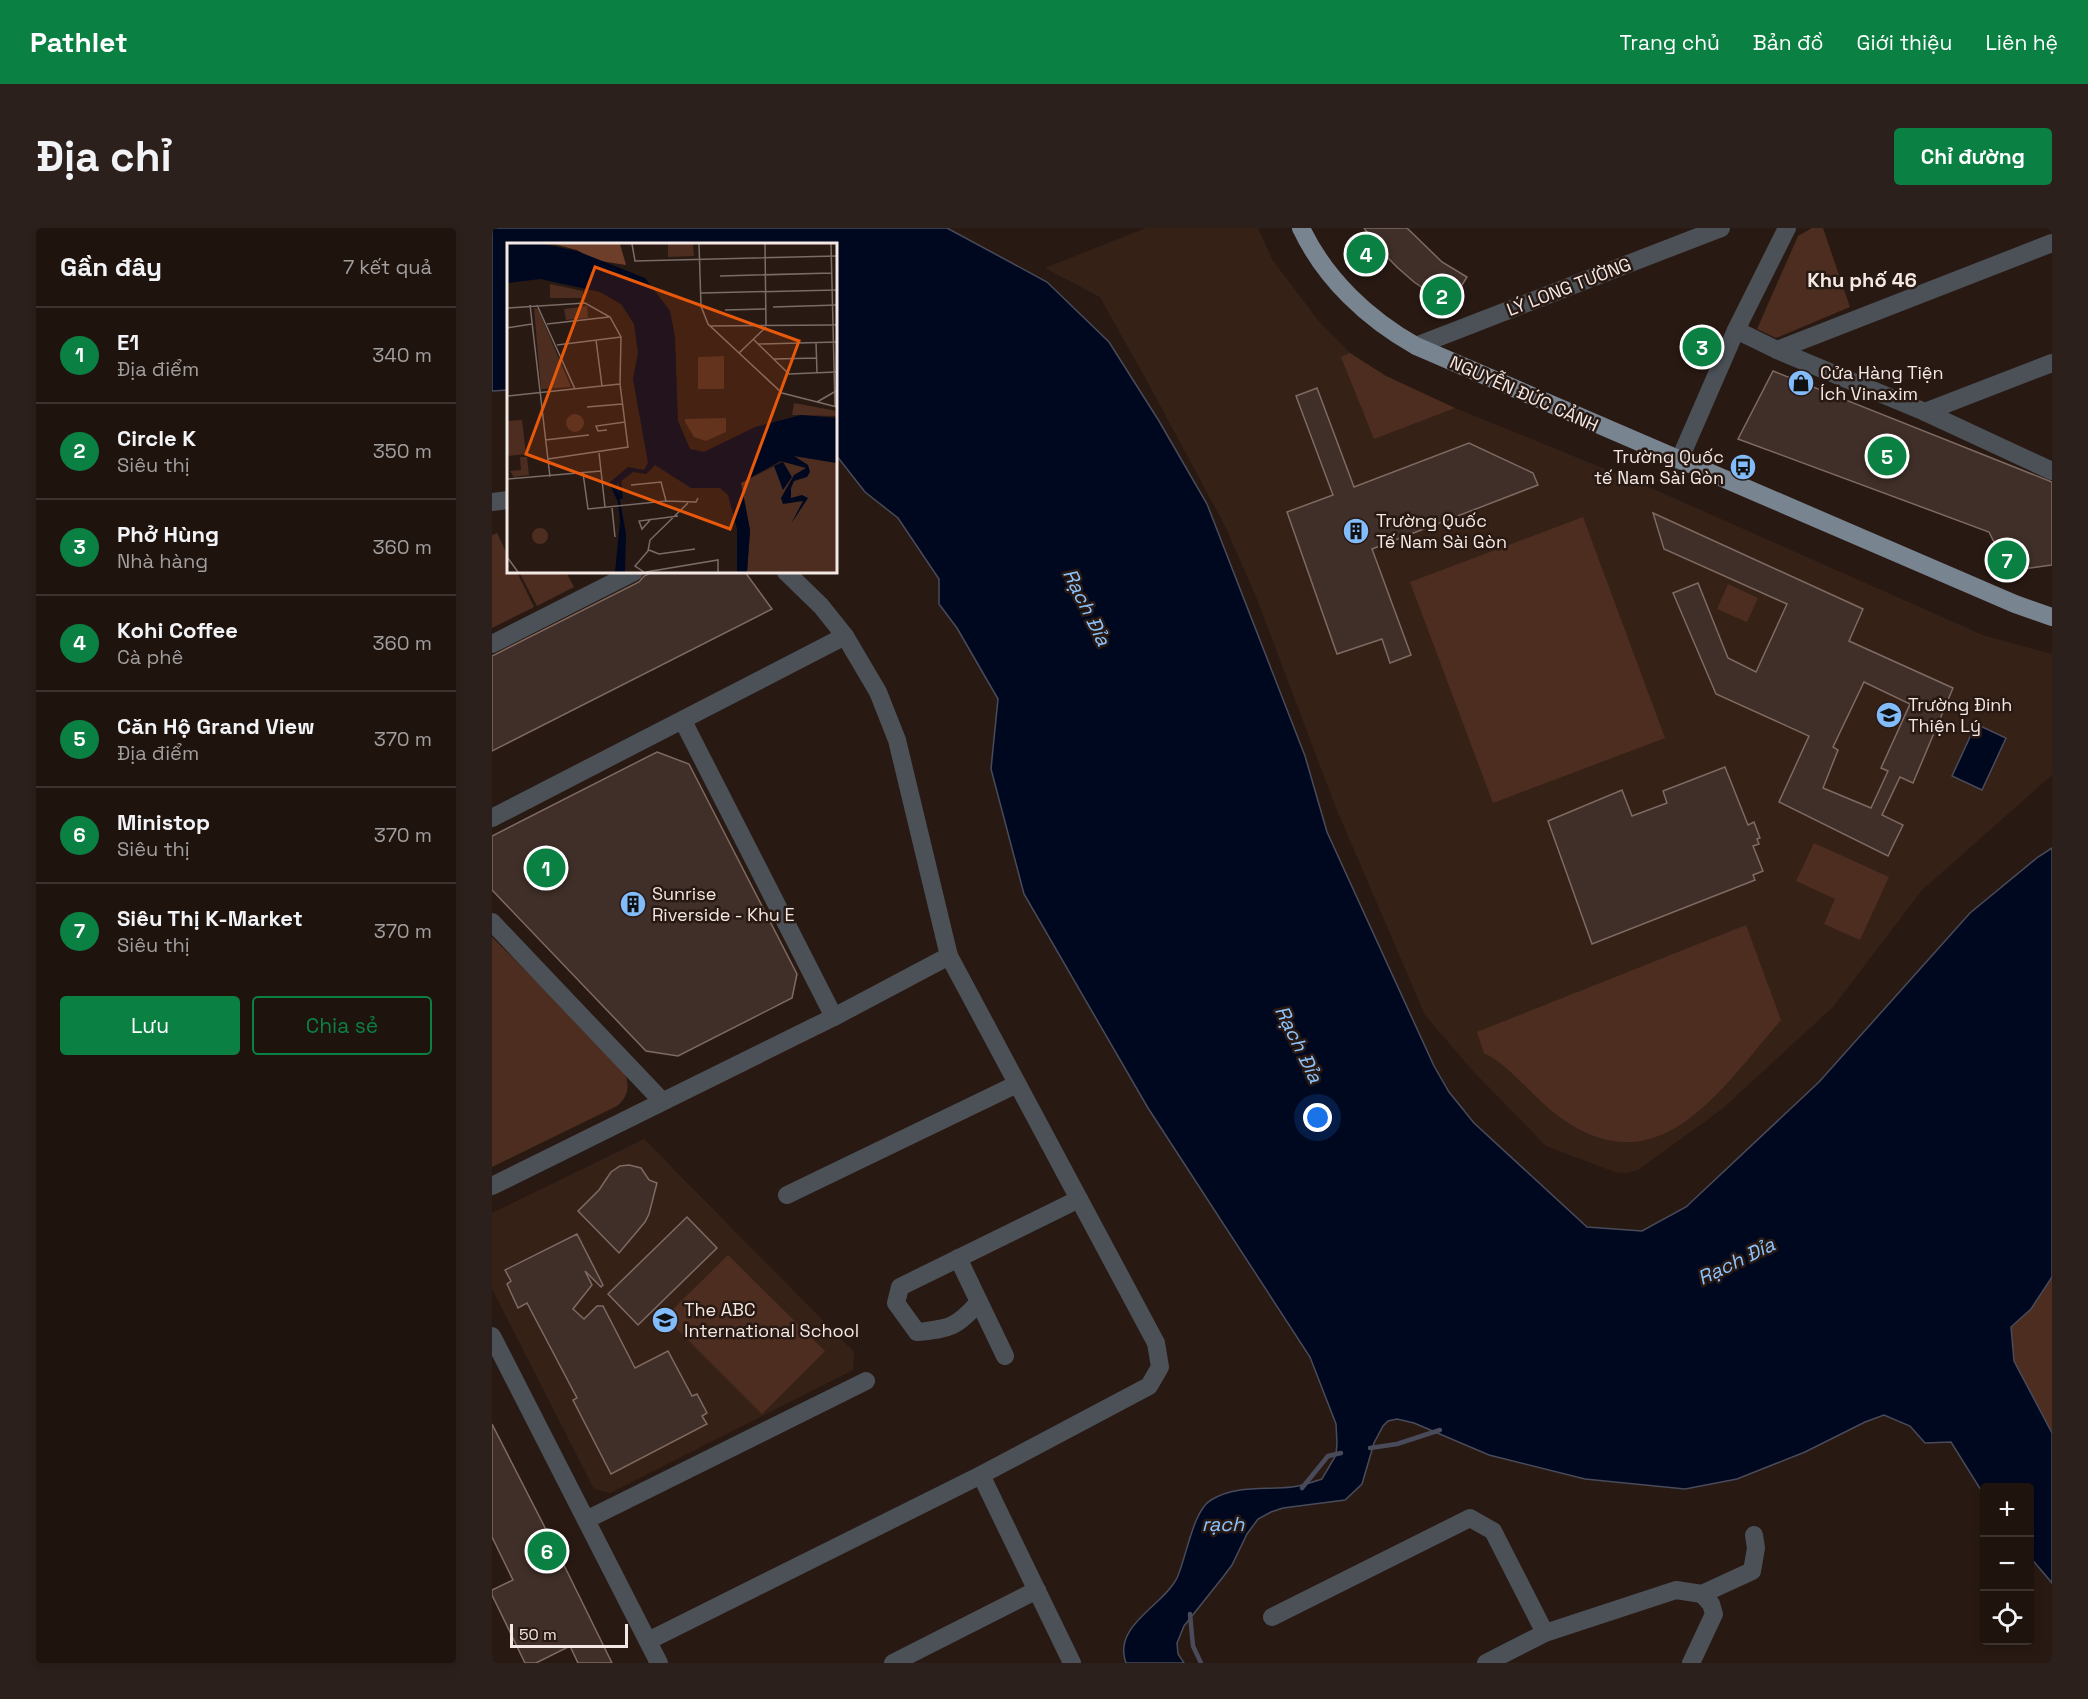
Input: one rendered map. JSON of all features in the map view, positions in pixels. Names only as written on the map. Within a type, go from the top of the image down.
[{"type":"main road","name":"NGUYỄN ĐỨC CẢNH","points":[[1301,228],[1314,252],[1354,301],[1383,326],[1416,346],[1679,461],[2015,604],[2052,617]]},
{"type":"street","name":"LÝ LONG TƯỜNG","points":[[1416,346],[1721,228]]},
{"type":"street","points":[[1679,461],[1736,330],[1787,228]]},
{"type":"street","points":[[1777,350],[2052,243]]},
{"type":"street","points":[[1736,330],[1777,350],[1925,412],[2052,471]]},
{"type":"street","points":[[1925,412],[2052,363]]},
{"type":"street","points":[[492,502],[507,500]]},
{"type":"street","points":[[492,644],[632,573]]},
{"type":"street","points":[[648,1641],[981,1475],[1149,1386],[1161,1367],[1156,1343],[949,956],[897,740],[878,692],[845,636],[821,606],[787,573]]},
{"type":"street","points":[[492,819],[845,636]]},
{"type":"street","points":[[683,721],[834,1017]]},
{"type":"street","points":[[492,922],[663,1101]]},
{"type":"street","points":[[492,1186],[834,1017],[949,956]]},
{"type":"street","points":[[787,1195],[1017,1084]]},
{"type":"street","points":[[979,1302],[962,1320],[941,1330],[917,1332],[896,1303],[900,1287],[1079,1199]]},
{"type":"street","points":[[957,1258],[1005,1356]]},
{"type":"street","points":[[492,1336],[659,1663]]},
{"type":"street","points":[[586,1520],[866,1381]]},
{"type":"street","points":[[981,1475],[1072,1663]]},
{"type":"street","points":[[1272,1617],[1470,1518],[1493,1531],[1545,1633]]},
{"type":"street","points":[[1486,1663],[1545,1633],[1676,1590],[1702,1594],[1752,1571],[1756,1548],[1754,1534]]},
{"type":"street","points":[[893,1663],[925,1656],[1037,1590]]},
{"type":"street","points":[[1691,1663],[1714,1614],[1711,1604],[1702,1594]]},
{"type":"shaded area","points":[[1146,228],[1258,228],[1272,259],[1321,324],[1350,353],[1386,376],[1455,408],[1642,484],[1985,636],[2052,654],[2052,775],[1922,890],[1833,1007],[1722,1109],[1638,1170],[1626,1173],[1615,1172],[1546,1146],[1472,1070],[1425,1015],[1336,808],[1257,599],[1226,528],[1100,297],[1045,268]]},
{"type":"shaded area","points":[[1812,228],[1823,228],[1850,307],[1776,338],[1757,329],[1798,236]]},
{"type":"shaded area","points":[[1350,353],[1386,376],[1455,408],[1374,439],[1341,357]]},
{"type":"shaded area","points":[[1583,517],[1665,738],[1493,803],[1410,582]]},
{"type":"shaded area","points":[[497,533],[507,554],[507,573],[517,573],[534,607],[492,628],[492,535]]},
{"type":"shaded area","points":[[520,573],[567,573],[574,587],[537,606]]},
{"type":"shaded area","points":[[1728,584],[1758,598],[1747,622],[1717,609]]},
{"type":"shaded area","points":[[1814,843],[1889,877],[1860,940],[1824,924],[1835,899],[1796,881]]},
{"type":"shaded area","points":[[1746,925],[1781,1020],[1710,1101],[1684,1122],[1656,1137],[1626,1142],[1593,1136],[1557,1115],[1503,1066],[1484,1053],[1477,1032]]},
{"type":"shaded area","points":[[492,937],[620,1065],[626,1076],[628,1087],[625,1097],[617,1106],[492,1167]]},
{"type":"shaded area","name":"The ABC International School","points":[[644,1139],[854,1352],[853,1370],[610,1493],[594,1489],[492,1289],[492,1213]]},
{"type":"shaded area","points":[[728,1255],[825,1351],[762,1414],[665,1317]]},
{"type":"shaded area","points":[[2052,1277],[2052,1433],[2014,1361],[2011,1327],[2031,1309]]},
{"type":"water","points":[[492,228],[947,228],[1047,282],[1109,342],[1159,421],[1207,504],[1305,756],[1327,832],[1434,1066],[1449,1092],[1474,1123],[1587,1227],[1642,1231],[1686,1207],[1819,1082],[1970,913],[2052,848],[2052,1277],[2031,1309],[2011,1327],[2014,1361],[2052,1433],[2052,1583],[2034,1562],[2034,1483],[1980,1483],[1980,1489],[1951,1442],[1925,1443],[1910,1426],[1884,1415],[1805,1452],[1737,1479],[1685,1489],[1585,1479],[1489,1455],[1414,1423],[1397,1419],[1388,1421],[1383,1426],[1374,1443],[1362,1484],[1345,1500],[1283,1508],[1258,1519],[1247,1534],[1232,1565],[1184,1626],[1177,1643],[1178,1654],[1184,1663],[1126,1663],[1124,1650],[1126,1638],[1132,1627],[1177,1578],[1195,1524],[1205,1505],[1230,1492],[1282,1488],[1322,1479],[1336,1455],[1336,1424],[1310,1357],[1148,1108],[1024,894],[991,769],[998,699],[957,628],[939,604],[939,579],[898,518],[865,492],[837,456],[837,243],[507,243],[507,390],[492,391]]},
{"type":"water","points":[[1976,724],[2006,738],[1982,790],[1952,776]]},
{"type":"building","points":[[1364,228],[1407,228],[1442,262],[1467,277],[1449,306],[1398,268]]},
{"type":"building","points":[[1773,371],[2052,482],[2052,565],[2023,569],[2000,554],[1989,532],[1738,439]]},
{"type":"building","name":"Trường Quốc Tế Nam Sài Gòn","points":[[1317,388],[1354,487],[1469,443],[1533,473],[1538,485],[1372,549],[1411,655],[1390,663],[1382,639],[1337,654],[1287,512],[1333,495],[1296,396]]},
{"type":"building","points":[[1653,513],[1863,609],[1849,641],[1953,688],[1913,783],[1900,777],[1882,815],[1903,825],[1888,856],[1779,802],[1809,736],[1716,694],[1673,593],[1698,583],[1728,658],[1756,672],[1787,604],[1664,549]],"holes":[[[1864,682],[1910,704],[1881,768],[1888,771],[1871,808],[1823,788],[1838,750],[1833,747]]]},
{"type":"building","points":[[651,573],[746,573],[772,609],[492,751],[492,656],[639,582]]},
{"type":"building","name":"Sunrise Riverside - Khu E","points":[[657,752],[689,764],[797,974],[792,998],[678,1056],[646,1051],[492,890],[492,836]]},
{"type":"building","points":[[1725,767],[1748,825],[1754,822],[1760,838],[1757,839],[1759,844],[1753,846],[1763,871],[1753,875],[1755,880],[1592,944],[1548,821],[1622,790],[1632,816],[1667,803],[1663,791]]},
{"type":"building","points":[[629,1165],[641,1168],[649,1180],[657,1183],[645,1222],[619,1253],[578,1211],[599,1190],[611,1172],[620,1166]]},
{"type":"building","points":[[687,1217],[717,1248],[638,1325],[608,1294]]},
{"type":"building","points":[[577,1234],[603,1285],[601,1287],[585,1271],[592,1285],[573,1309],[584,1319],[597,1306],[603,1306],[635,1368],[668,1351],[692,1396],[697,1394],[707,1413],[702,1416],[707,1424],[611,1474],[573,1400],[577,1398],[527,1303],[518,1308],[507,1284],[511,1281],[505,1270]]},
{"type":"building","points":[[492,1424],[612,1663],[578,1663],[570,1646],[536,1663],[525,1663],[492,1595],[492,1590],[513,1580],[492,1537]]},
{"type":"waterway","points":[[1370,1448],[1397,1444],[1440,1430]]},
{"type":"waterway","points":[[1302,1488],[1328,1456],[1341,1453]]},
{"type":"waterway","points":[[1190,1614],[1193,1646],[1201,1663]]},
{"type":"place","name":"Kohi Coffee","points":[[1366,254]]},
{"type":"place","name":"Circle K","points":[[1442,296]]},
{"type":"place","name":"Phở Hùng","points":[[1702,347]]},
{"type":"place","name":"Cửa Hàng Tiện Ích Vinaxim","points":[[1801,383]]},
{"type":"place","name":"Căn Hộ Grand View","points":[[1887,456]]},
{"type":"place","name":"Trường Quốc tế Nam Sài Gòn","points":[[1743,467]]},
{"type":"place","name":"Trường Quốc Tế Nam Sài Gòn","points":[[1356,531]]},
{"type":"place","name":"Siêu Thị K-Market","points":[[2007,560]]},
{"type":"place","name":"Trường Đinh Thiện Lý","points":[[1889,715]]},
{"type":"place","name":"E1","points":[[546,868]]},
{"type":"place","name":"Sunrise Riverside - Khu E","points":[[633,904]]},
{"type":"place","name":"The ABC International School","points":[[665,1320]]},
{"type":"place","name":"Ministop","points":[[547,1551]]},
{"type":"district","name":"Khu phố 46","points":[[1862,280]]},
{"type":"water label","name":"Rạch Đỉa","points":[[1087,607]]},
{"type":"water label","name":"Rạch Đỉa","points":[[1299,1044]]},
{"type":"water label","name":"Rạch Đỉa","points":[[1736,1261]]},
{"type":"water label","name":"rạch","points":[[1223,1524]]}]
